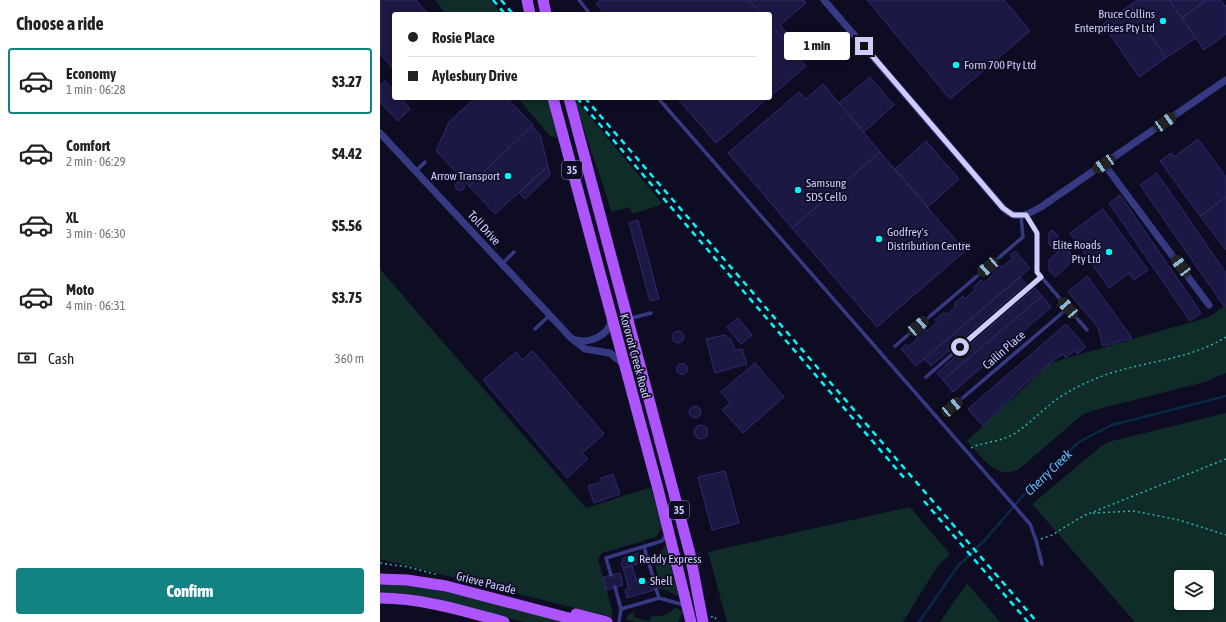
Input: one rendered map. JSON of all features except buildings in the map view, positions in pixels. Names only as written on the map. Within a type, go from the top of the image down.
[{"type":"main road","points":[[527,0],[530,12]]},
{"type":"main road","points":[[542,0],[545,12]]},
{"type":"main road","name":"Kororoit Creek Road","points":[[554,100],[669,531],[691,622]]},
{"type":"main road","name":"Kororoit Creek Road","points":[[569,100],[690,554],[703,622]]},
{"type":"main road","name":"Grieve Parade","points":[[380,579],[428,583],[584,622]]},
{"type":"main road","points":[[380,598],[430,603],[504,622]]},
{"type":"main road","points":[[524,606],[548,607],[607,622]]},
{"type":"street","points":[[824,0],[1003,208],[1013,215],[1024,216],[1041,207],[1226,80]]},
{"type":"street","name":"Toll Drive","points":[[380,133],[571,338],[585,349],[610,353],[615,356],[621,361],[627,376]]},
{"type":"street","points":[[1104,164],[1209,305]]},
{"type":"street","points":[[571,338],[582,342],[599,336],[608,327],[611,321],[610,312]]},
{"type":"lane","points":[[579,0],[588,12]]},
{"type":"lane","points":[[660,100],[1030,524],[1042,564]]},
{"type":"lane","points":[[416,171],[425,162]]},
{"type":"lane","points":[[1024,216],[1037,233],[1037,272],[1087,330]]},
{"type":"lane","points":[[895,346],[1022,237],[1024,216]]},
{"type":"lane","points":[[502,264],[514,252]]},
{"type":"lane","points":[[926,377],[1041,277]]},
{"type":"lane","name":"Cailin Place","points":[[952,407],[1068,308]]},
{"type":"lane","points":[[627,320],[651,314]]},
{"type":"lane","points":[[535,329],[550,315]]},
{"type":"lane","points":[[611,575],[606,558],[662,541],[669,531]]},
{"type":"lane","points":[[644,546],[654,580]]},
{"type":"lane","points":[[615,587],[621,609],[619,622]]},
{"type":"lane","points":[[656,589],[658,598]]},
{"type":"lane","points":[[621,609],[658,598],[672,600],[688,607]]},
{"type":"path","points":[[966,450],[978,444],[1002,439],[1013,434],[1053,402],[1074,388],[1106,375],[1182,356],[1226,337]]},
{"type":"path","points":[[1036,540],[1052,535],[1092,513],[1226,458]]},
{"type":"path","points":[[1092,513],[1134,511],[1178,520],[1226,535]]},
{"type":"green space","points":[[435,0],[490,0],[500,12],[444,12]]},
{"type":"green space","points":[[520,100],[550,100],[560,138],[550,136]]},
{"type":"green space","points":[[575,100],[662,203],[658,206],[632,214],[630,207],[611,212],[603,184],[583,128]]},
{"type":"green space","points":[[380,269],[586,508],[651,487],[662,527],[656,537],[602,553],[598,559],[613,614],[611,617],[380,559]]},
{"type":"green space","points":[[1226,305],[1226,373],[1205,382],[1091,411],[1082,415],[1018,470],[1002,472],[995,469],[983,460],[967,441],[1050,363],[1209,317]]},
{"type":"green space","points":[[1226,413],[1226,622],[1135,622],[1032,504],[1108,442]]},
{"type":"green space","points":[[910,507],[950,554],[937,567],[903,622],[727,622],[708,552]]},
{"type":"green space","points":[[666,545],[678,596],[661,588],[654,561]]},
{"type":"green space","points":[[380,583],[404,585],[451,593],[568,622],[525,622],[434,599],[405,594],[380,593]]},
{"type":"green space","points":[[967,583],[1000,622],[940,622]]},
{"type":"green space","points":[[674,608],[683,612],[678,622],[635,622],[626,620],[629,614],[635,611],[633,617],[650,621],[652,615],[664,615]]},
{"type":"waterway","name":"Cherry Creek","points":[[919,622],[958,566],[985,540],[1032,485],[1079,442],[1112,425],[1226,396]]},
{"type":"railway","points":[[493,0],[503,12]]},
{"type":"railway","points":[[501,0],[511,12]]},
{"type":"railway","points":[[579,100],[906,480]]},
{"type":"railway","points":[[587,100],[1037,622]]},
{"type":"railway","points":[[924,501],[1028,622]]},
{"type":"place","name":"Bruce Collins Enterprises Pty Ltd","points":[[1163,21]]},
{"type":"place","name":"Form 700 Pty Ltd","points":[[956,65]]},
{"type":"place","name":"Arrow Transport","points":[[508,176]]},
{"type":"place","name":"Samsung SDS Cello","points":[[798,190]]},
{"type":"place","name":"Godfrey's Distribution Centre","points":[[879,239]]},
{"type":"place","name":"Elite Roads Pty Ltd","points":[[1109,252]]},
{"type":"place","name":"Reddy Express","points":[[631,559]]},
{"type":"place","name":"Shell","points":[[642,581]]},
{"type":"route","points":[[864,46],[1003,208],[1013,215],[1026,215],[1037,233],[1037,272],[1041,277],[960,347]]}]
